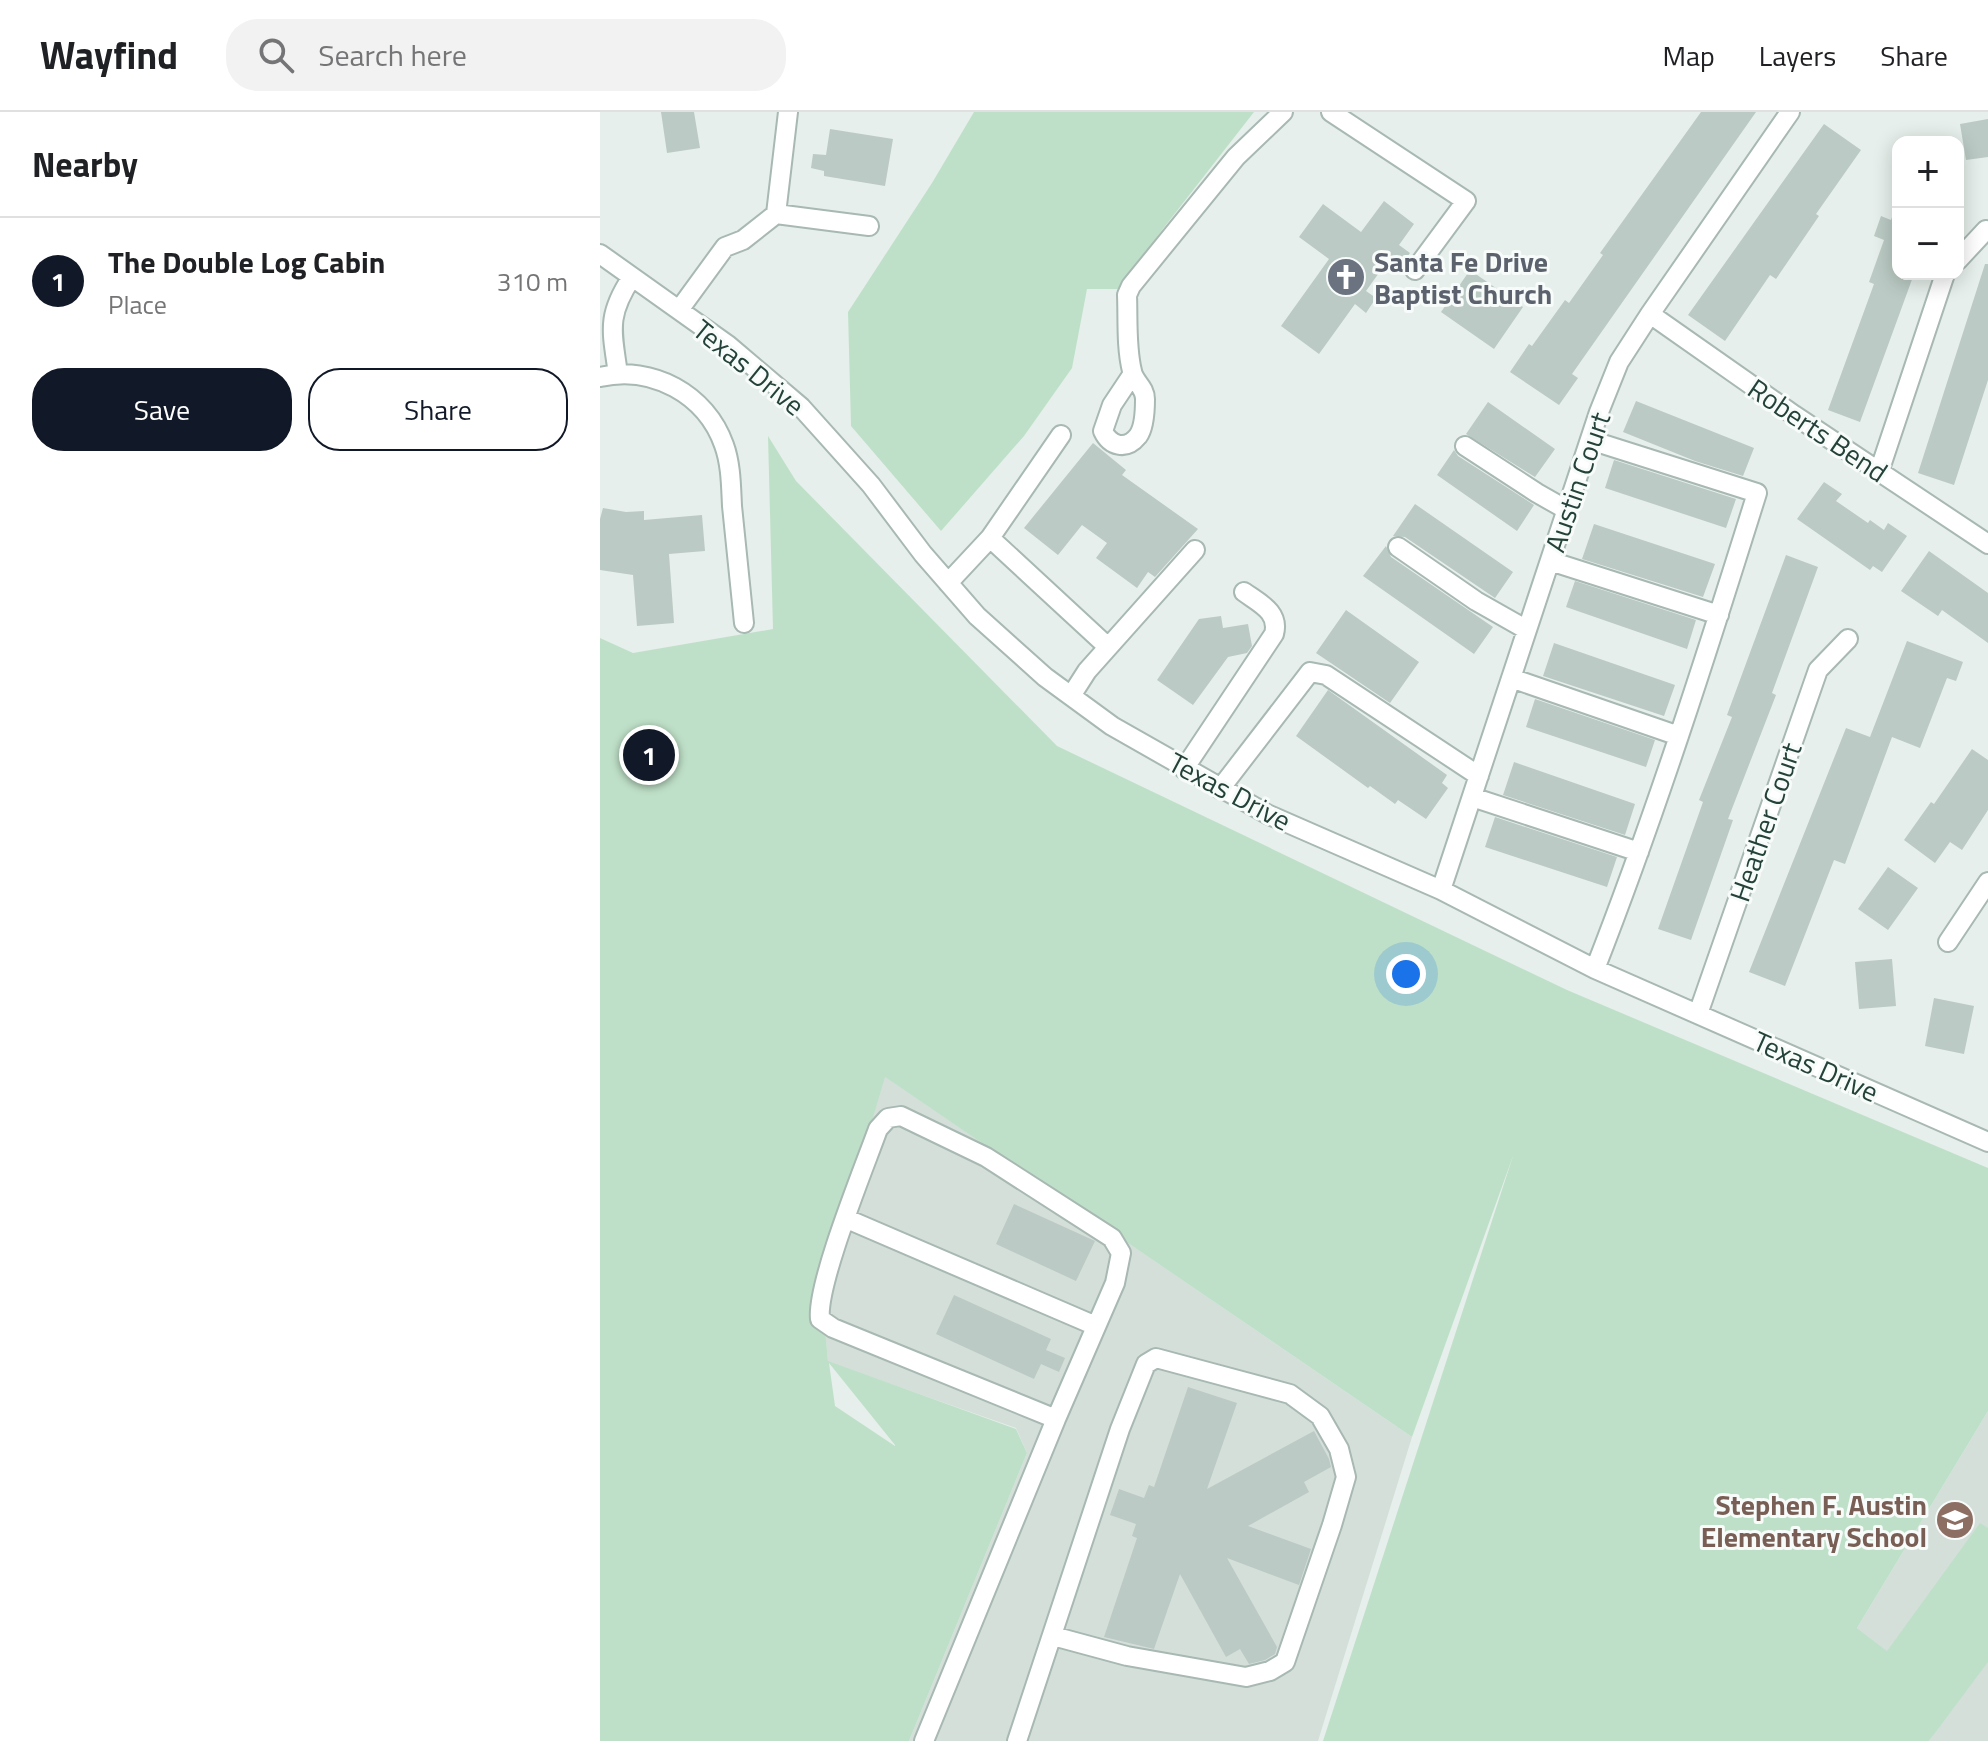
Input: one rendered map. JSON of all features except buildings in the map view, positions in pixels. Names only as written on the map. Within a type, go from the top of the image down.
[{"type":"street","points":[[679,310],[725,247],[743,240],[776,214],[788,112]]},
{"type":"street","points":[[1132,375],[1127,295],[1131,286],[1236,157],[1283,112]]},
{"type":"street","points":[[1331,112],[1466,201],[1415,270]]},
{"type":"street","name":"Austin Court","points":[[1441,890],[1590,440],[1619,362],[1790,112]]},
{"type":"street","points":[[776,214],[869,226]]},
{"type":"street","points":[[1964,254],[1986,230]]},
{"type":"street","name":"Texas Drive","points":[[600,254],[728,345],[801,407],[871,485],[977,616],[1045,677],[1112,726],[1267,814],[1441,890],[1595,969],[1988,1142]]},
{"type":"street","points":[[632,277],[615,305],[609,376],[651,377],[677,388],[705,411],[720,434],[728,460],[744,623]]},
{"type":"street","points":[[1879,472],[1943,280]]},
{"type":"street","name":"Roberts Bend","points":[[1650,314],[1988,544]]},
{"type":"street","points":[[948,583],[990,538],[1061,435]]},
{"type":"street","points":[[1590,440],[1757,493],[1679,736],[1595,969]]},
{"type":"street","points":[[1465,446],[1567,510]]},
{"type":"street","points":[[990,538],[1108,647]]},
{"type":"street","points":[[1398,547],[1476,601],[1527,630]]},
{"type":"street","points":[[1071,696],[1087,671],[1195,550]]},
{"type":"street","points":[[1550,561],[1719,615]]},
{"type":"street","points":[[1184,769],[1274,634],[1274,617],[1244,592]]},
{"type":"street","name":"Heather Court","points":[[1698,1014],[1818,670],[1848,639]]},
{"type":"street","points":[[1220,789],[1310,672],[1326,675],[1479,776]]},
{"type":"street","points":[[1511,678],[1679,736]]},
{"type":"street","points":[[1472,797],[1639,852]]},
{"type":"street","points":[[1948,942],[1988,882]]},
{"type":"street","points":[[924,1741],[1115,1283],[1121,1253],[1112,1238],[986,1157],[901,1116],[888,1118],[878,1129],[847,1219],[819,1308],[820,1319],[833,1328],[1056,1419]]},
{"type":"street","points":[[847,1219],[1096,1326]]},
{"type":"street","points":[[1017,1741],[1120,1429],[1146,1364],[1156,1358],[1290,1394],[1320,1416],[1339,1449],[1346,1477],[1285,1662],[1270,1671],[1246,1677],[1127,1656],[1053,1636]]},
{"type":"shaded area","points":[[884,1076],[1412,1437],[1318,1741],[909,1741],[1027,1453],[1016,1428],[828,1362],[820,1277],[854,1181]]},
{"type":"shaded area","name":"Stephen F. Austin Elementary School","points":[[1988,1411],[1988,1741],[1929,1741],[1954,1704],[1857,1628]]},
{"type":"green space","points":[[974,112],[1254,112],[1120,289],[1087,289],[1072,368],[1024,436],[941,531],[851,426],[848,312]]},
{"type":"green space","points":[[768,436],[796,481],[1057,746],[1567,990],[1988,1168],[1988,1411],[1857,1628],[1887,1651],[1980,1523],[1988,1528],[1988,1662],[1929,1741],[1323,1741],[1513,1156],[1412,1437],[885,1077],[854,1181],[820,1276],[828,1361],[1016,1429],[1027,1453],[909,1741],[600,1741],[600,638],[633,653],[773,629]],"holes":[[[829,1363],[895,1445],[835,1406]]]},
{"type":"place","name":"Santa Fe Drive Baptist Church","points":[[1346,277]]},
{"type":"place","name":"The Double Log Cabin","points":[[649,755]]},
{"type":"place","name":"Stephen F. Austin Elementary School","points":[[1955,1520]]}]
